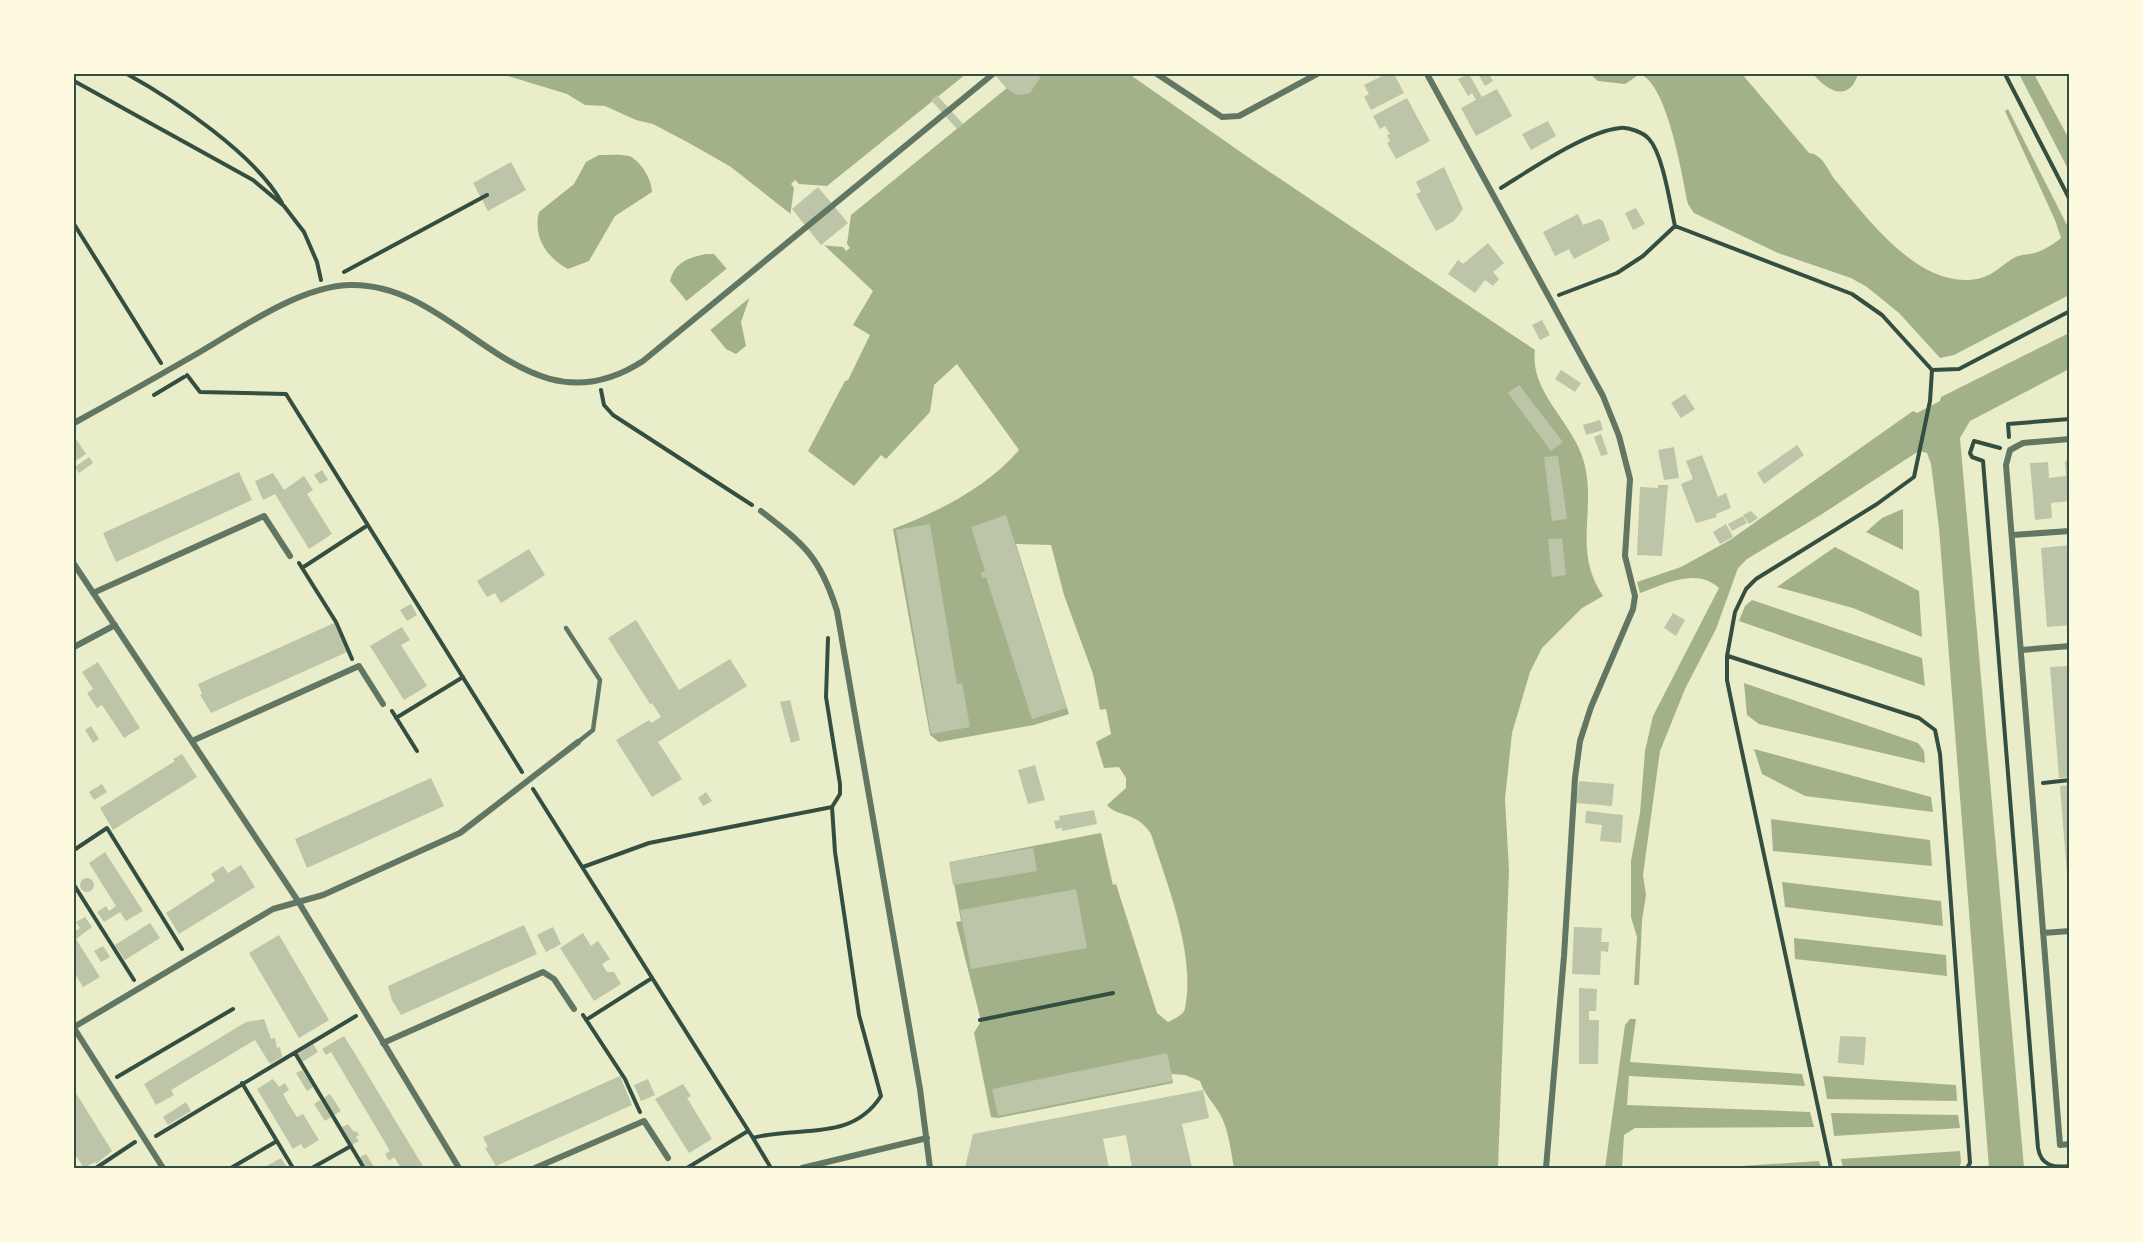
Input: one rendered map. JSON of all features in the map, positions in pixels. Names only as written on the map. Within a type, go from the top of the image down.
[{"type":"street","points":[[74,423],[274,310],[323,289],[360,286],[401,293],[529,373],[558,381],[600,381],[643,361],[993,74]]},
{"type":"street","points":[[1157,74],[1222,117],[1239,116],[1317,74]]},
{"type":"street","points":[[1427,74],[1603,396],[1619,436],[1630,479],[1625,556],[1635,596],[1634,609],[1591,706],[1580,741],[1575,778],[1564,956],[1546,1168]]},
{"type":"street","points":[[2070,439],[2023,443],[2010,450],[2006,465],[2060,1145],[2070,1144]]},
{"type":"street","points":[[760,511],[786,530],[816,560],[825,573],[839,617],[927,1138],[930,1168]]},
{"type":"street","points":[[93,593],[264,516],[290,556]]},
{"type":"street","points":[[2012,535],[2070,531]]},
{"type":"street","points":[[74,564],[298,901],[459,1168]]},
{"type":"street","points":[[74,647],[115,625]]},
{"type":"street","points":[[2021,650],[2070,646]]},
{"type":"street","points":[[192,741],[359,666],[383,704]]},
{"type":"street","points":[[163,1168],[74,1027],[273,909],[323,895],[460,833],[578,742]]},
{"type":"street","points":[[2043,933],[2070,932]]},
{"type":"street","points":[[383,1043],[543,972],[554,979],[574,1009]]},
{"type":"street","points":[[535,1168],[644,1121],[668,1158]]},
{"type":"street","points":[[802,1168],[927,1138]]},
{"type":"lane","points":[[566,628],[600,680],[593,730],[578,742]]},
{"type":"path","points":[[127,74],[172,102],[236,151],[266,180],[304,232],[323,289]]},
{"type":"path","points":[[2005,74],[2070,200]]},
{"type":"path","points":[[74,81],[253,180],[284,206]]},
{"type":"path","points":[[1492,193],[1570,148],[1607,131],[1622,127],[1645,135],[1651,141],[1660,159],[1675,226]]},
{"type":"path","points":[[339,273],[348,271],[487,195]]},
{"type":"path","points":[[74,224],[166,372]]},
{"type":"path","points":[[1551,299],[1617,273],[1643,256],[1675,226]]},
{"type":"path","points":[[1675,226],[1852,294],[1882,315],[1932,370],[1930,400],[1914,477],[1908,484],[1751,584],[1740,599],[1735,612],[1727,656],[1727,680],[1831,1168]]},
{"type":"path","points":[[320,275],[329,274]]},
{"type":"path","points":[[1932,370],[1959,369],[2070,311]]},
{"type":"path","points":[[187,375],[200,392],[286,394],[771,1168]]},
{"type":"path","points":[[600,381],[604,405],[613,415],[760,511]]},
{"type":"path","points":[[2070,419],[2008,424],[2010,450],[1974,441],[1970,453],[1972,457],[1983,461],[2038,1148],[2041,1159],[2047,1164],[2053,1167],[2070,1166]]},
{"type":"path","points":[[302,568],[368,525]]},
{"type":"path","points":[[290,556],[296,558],[336,622],[356,668]]},
{"type":"path","points":[[753,1138],[833,1129],[868,1113],[881,1096],[854,990],[835,852],[832,807],[840,794],[840,784],[824,679],[829,630],[839,617]]},
{"type":"path","points":[[1727,656],[1919,718],[1935,730],[1940,754],[1968,1128],[1970,1163],[1967,1168]]},
{"type":"path","points":[[396,718],[463,677]]},
{"type":"path","points":[[383,704],[390,708],[417,751]]},
{"type":"path","points":[[2031,784],[2070,780]]},
{"type":"path","points":[[583,867],[649,843],[832,807]]},
{"type":"path","points":[[74,850],[107,828],[189,960]]},
{"type":"path","points":[[74,885],[139,988]]},
{"type":"path","points":[[586,1020],[652,978]]},
{"type":"path","points":[[980,1020],[1113,993]]},
{"type":"path","points":[[108,1082],[232,1009]]},
{"type":"path","points":[[574,1009],[579,1010],[625,1079],[644,1121]]},
{"type":"path","points":[[96,1168],[364,1011]]},
{"type":"path","points":[[295,1053],[364,1168]]},
{"type":"path","points":[[242,1083],[293,1168]]},
{"type":"path","points":[[687,1168],[748,1131]]},
{"type":"path","points":[[231,1168],[277,1141]]},
{"type":"path","points":[[312,1168],[351,1146]]},
{"type":"shaded area","points":[[501,74],[1129,74],[1255,162],[1535,350],[1535,365],[1545,394],[1571,434],[1584,462],[1588,497],[1589,563],[1603,596],[1582,608],[1542,648],[1530,672],[1512,733],[1505,799],[1509,870],[1498,1168],[1234,1168],[1222,1118],[1200,1081],[1185,1075],[1171,1074],[1173,1083],[998,1118],[991,1117],[974,1033],[981,1021],[956,922],[961,921],[950,862],[1101,833],[1113,885],[1116,884],[1157,1013],[1168,1022],[1181,1015],[1184,1010],[1187,987],[1187,965],[1178,920],[1151,834],[1134,818],[1117,812],[1107,805],[1126,788],[1126,778],[1119,767],[1104,768],[1096,742],[1111,734],[1106,709],[1100,710],[1093,674],[1064,595],[1051,545],[1016,544],[1069,714],[1034,725],[939,742],[930,735],[893,529],[927,515],[977,487],[1019,450],[957,364],[934,385],[930,412],[886,459],[881,455],[854,486],[808,451],[845,381],[848,380],[870,335],[853,325],[873,291],[792,215],[731,167],[653,124],[636,120],[605,106],[585,105],[567,94]]},
{"type":"shaded area","points":[[1590,74],[1640,74],[1625,84],[1598,81]]},
{"type":"shaded area","points":[[1640,74],[1742,74],[1809,153],[1822,160],[1836,181],[1881,233],[1918,264],[1938,275],[1959,280],[1985,277],[2014,258],[2041,251],[2061,238],[2005,111],[2008,109],[2069,229],[2069,295],[1954,355],[1940,358],[1899,313],[1867,287],[1851,278],[1778,253],[1694,213],[1688,204],[1678,153],[1666,113],[1650,82]]},
{"type":"shaded area","points":[[1813,74],[1858,74],[1849,89],[1837,91],[1825,85]]},
{"type":"shaded area","points":[[2019,74],[2034,74],[2069,139],[2069,171]]},
{"type":"shaded area","points":[[599,155],[622,155],[633,158],[645,171],[652,192],[615,216],[589,261],[568,269],[553,259],[543,245],[538,230],[539,212],[574,184],[586,162]]},
{"type":"shaded area","points":[[706,254],[714,254],[750,296],[741,322],[746,346],[736,354],[726,349],[670,281],[675,269],[683,262]]},
{"type":"shaded area","points":[[2069,333],[2069,369],[1970,421],[1960,438],[2024,1168],[1989,1168],[1939,528],[1931,464],[1927,453],[1919,451],[1819,516],[1747,559],[1738,568],[1716,629],[1685,689],[1660,751],[1643,875],[1646,895],[1642,920],[1639,985],[1634,985],[1637,937],[1631,917],[1631,861],[1640,813],[1645,751],[1653,716],[1719,588],[1710,582],[1691,578],[1670,582],[1640,593],[1637,582],[1681,567],[1730,540],[1913,411],[1917,413],[1940,401],[1941,397]]},
{"type":"shaded area","points":[[1903,509],[1903,550],[1866,532],[1882,518]]},
{"type":"shaded area","points":[[1835,547],[1919,591],[1922,637],[1853,608],[1777,587]]},
{"type":"shaded area","points":[[1752,600],[1922,658],[1925,686],[1739,621],[1745,606]]},
{"type":"shaded area","points":[[1744,683],[1918,743],[1924,751],[1925,763],[1759,724],[1747,715]]},
{"type":"shaded area","points":[[1754,749],[1931,797],[1933,812],[1805,796],[1762,774]]},
{"type":"shaded area","points":[[1771,819],[1930,840],[1932,866],[1773,851]]},
{"type":"shaded area","points":[[1782,882],[1941,901],[1943,926],[1785,907]]},
{"type":"shaded area","points":[[1794,938],[1946,955],[1947,976],[1795,959]]},
{"type":"shaded area","points":[[1630,1019],[1636,1019],[1630,1062],[1802,1074],[1805,1086],[1629,1076],[1627,1105],[1810,1112],[1814,1127],[1635,1128],[1624,1135],[1622,1168],[1605,1168],[1625,1025]]},
{"type":"shaded area","points":[[1823,1076],[1956,1085],[1957,1101],[1827,1099]]},
{"type":"shaded area","points":[[1831,1113],[1958,1115],[1960,1128],[1834,1136]]},
{"type":"shaded area","points":[[1960,1151],[1959,1168],[1843,1168],[1841,1159]]},
{"type":"shaded area","points":[[1819,1161],[1821,1168],[1710,1168]]},
{"type":"pier","points":[[966,74],[1024,74],[851,215],[847,244],[850,248],[846,251],[843,247],[820,245],[790,217],[794,188],[791,184],[795,180],[799,184],[827,186]]},
{"type":"pier","points":[[730,266],[753,295],[708,332],[684,303]]},
{"type":"building","points":[[994,74],[1040,74],[1040,78],[1030,93],[1018,95],[1007,89]]},
{"type":"building","points":[[1386,74],[1394,74],[1404,93],[1371,110],[1364,97],[1369,94],[1364,85]]},
{"type":"building","points":[[1469,74],[1482,97],[1497,89],[1512,116],[1476,136],[1461,108],[1476,100],[1472,93],[1468,96],[1458,79]]},
{"type":"building","points":[[1478,74],[1489,74],[1493,81],[1485,86]]},
{"type":"building","points":[[937,95],[963,124],[957,129],[931,100]]},
{"type":"building","points":[[1407,98],[1430,141],[1396,159],[1387,143],[1390,141],[1387,135],[1390,134],[1385,126],[1380,129],[1373,116]]},
{"type":"building","points":[[1548,121],[1556,136],[1531,150],[1522,134]]},
{"type":"building","points":[[511,162],[526,190],[488,211],[473,183]]},
{"type":"building","points":[[1444,167],[1463,209],[1454,221],[1436,231],[1416,194],[1421,192],[1416,182]]},
{"type":"building","points":[[818,187],[848,223],[821,245],[792,209]]},
{"type":"building","points":[[1636,208],[1645,224],[1633,230],[1625,213]]},
{"type":"building","points":[[1578,214],[1583,225],[1599,219],[1603,221],[1610,240],[1574,259],[1569,249],[1555,256],[1543,232]]},
{"type":"building","points":[[1488,243],[1504,263],[1493,272],[1499,279],[1493,286],[1485,280],[1475,293],[1448,274],[1458,260],[1463,264]]},
{"type":"building","points":[[1542,320],[1550,335],[1540,340],[1532,325]]},
{"type":"building","points":[[1561,370],[1581,383],[1575,392],[1555,379]]},
{"type":"building","points":[[1519,385],[1563,442],[1551,451],[1508,393]]},
{"type":"building","points":[[1685,394],[1695,409],[1681,418],[1671,403]]},
{"type":"building","points":[[1600,420],[1603,430],[1586,435],[1583,425]]},
{"type":"building","points":[[1601,434],[1608,454],[1601,456],[1594,437]]},
{"type":"building","points":[[74,436],[86,454],[74,462]]},
{"type":"building","points":[[1797,445],[1804,455],[1764,484],[1757,473]]},
{"type":"building","points":[[1674,447],[1679,478],[1664,480],[1658,450]]},
{"type":"building","points":[[1702,455],[1718,497],[1726,493],[1731,508],[1716,514],[1717,517],[1696,523],[1681,484],[1693,479],[1686,461]]},
{"type":"building","points":[[1558,456],[1567,519],[1552,521],[1544,457]]},
{"type":"building","points":[[89,457],[93,463],[79,473],[75,467]]},
{"type":"building","points":[[2070,460],[2070,501],[2051,503],[2052,518],[2035,520],[2030,463],[2048,462],[2049,478],[2066,476],[2065,461]]},
{"type":"building","points":[[322,470],[328,480],[320,484],[314,475]]},
{"type":"building","points":[[239,472],[252,500],[116,562],[103,533]]},
{"type":"building","points":[[273,473],[284,490],[304,476],[313,490],[307,494],[332,534],[309,549],[275,494],[263,500],[255,481]]},
{"type":"building","points":[[1658,485],[1668,485],[1662,556],[1637,555],[1640,487],[1658,488]]},
{"type":"building","points":[[1751,511],[1758,518],[1749,524],[1743,515]]},
{"type":"building","points":[[1006,515],[1067,708],[1032,719],[986,577],[982,578],[981,573],[985,571],[971,527]]},
{"type":"building","points":[[1743,516],[1747,523],[1732,531],[1728,524]]},
{"type":"building","points":[[930,524],[957,684],[962,683],[970,727],[931,734],[896,530]]},
{"type":"building","points":[[1726,524],[1733,537],[1720,544],[1713,532]]},
{"type":"building","points":[[1562,538],[1566,575],[1552,577],[1548,539]]},
{"type":"building","points":[[2070,545],[2070,625],[2047,627],[2041,548]]},
{"type":"building","points":[[529,549],[545,575],[501,603],[495,593],[487,597],[477,581]]},
{"type":"building","points":[[411,604],[417,615],[407,621],[400,610]]},
{"type":"building","points":[[1673,613],[1685,620],[1676,636],[1664,628]]},
{"type":"building","points":[[636,620],[679,690],[730,659],[747,686],[658,742],[682,779],[652,797],[616,740],[649,720],[651,723],[661,717],[652,703],[650,704],[608,638]]},
{"type":"building","points":[[334,623],[347,652],[211,713],[200,695],[202,694],[198,684]]},
{"type":"building","points":[[402,627],[410,640],[401,645],[427,686],[404,700],[370,646]]},
{"type":"building","points":[[98,662],[140,728],[124,738],[102,705],[97,708],[87,693],[93,689],[82,672]]},
{"type":"building","points":[[2070,666],[2070,777],[2059,778],[2050,667]]},
{"type":"building","points":[[790,700],[800,740],[791,743],[780,702]]},
{"type":"building","points":[[91,726],[99,739],[93,743],[85,730]]},
{"type":"building","points":[[182,754],[197,777],[113,830],[100,808],[175,761],[173,759]]},
{"type":"building","points":[[1035,765],[1045,800],[1028,804],[1018,770]]},
{"type":"building","points":[[431,778],[444,806],[307,868],[295,839]]},
{"type":"building","points":[[1579,781],[1614,784],[1612,806],[1576,803]]},
{"type":"building","points":[[102,784],[107,792],[94,800],[89,792]]},
{"type":"building","points":[[2070,785],[2070,887],[2068,887],[2060,786]]},
{"type":"building","points":[[706,792],[712,801],[703,806],[698,798]]},
{"type":"building","points":[[1094,810],[1097,824],[1062,831],[1062,828],[1056,829],[1054,821],[1060,820],[1059,816]]},
{"type":"building","points":[[1586,811],[1623,815],[1621,843],[1600,841],[1602,825],[1585,823]]},
{"type":"building","points":[[1033,848],[1037,871],[953,885],[949,862]]},
{"type":"building","points":[[105,852],[143,911],[126,921],[120,912],[104,922],[97,912],[106,906],[109,911],[116,906],[89,863]]},
{"type":"building","points":[[241,865],[255,887],[179,934],[166,913],[215,881],[211,874],[223,866],[228,873]]},
{"type":"building","points":[[87,878],[92,880],[94,885],[92,890],[87,892],[82,890],[80,885],[82,880]]},
{"type":"building","points":[[1076,889],[1087,948],[971,969],[960,910]]},
{"type":"building","points":[[85,917],[92,927],[76,939],[100,977],[83,987],[74,972],[74,932],[80,928],[76,922]]},
{"type":"building","points":[[150,923],[160,938],[125,960],[115,945]]},
{"type":"building","points":[[524,925],[537,954],[401,1015],[392,1000],[388,986]]},
{"type":"building","points":[[553,927],[561,944],[546,952],[537,935]]},
{"type":"building","points":[[1574,927],[1602,928],[1601,942],[1609,942],[1608,952],[1601,951],[1600,975],[1572,974]]},
{"type":"building","points":[[583,933],[591,946],[598,941],[610,959],[602,964],[607,972],[614,972],[621,984],[594,1001],[560,948]]},
{"type":"building","points":[[279,935],[329,1020],[299,1038],[249,953]]},
{"type":"building","points":[[103,946],[110,957],[101,962],[94,951]]},
{"type":"building","points":[[1579,988],[1597,989],[1596,1011],[1589,1011],[1589,1020],[1599,1020],[1598,1064],[1579,1064]]},
{"type":"building","points":[[264,1019],[271,1039],[275,1038],[277,1048],[280,1047],[282,1057],[270,1064],[255,1040],[171,1090],[174,1095],[156,1105],[144,1084],[246,1022]]},
{"type":"building","points":[[344,1036],[424,1168],[401,1168],[394,1157],[389,1161],[385,1154],[390,1151],[346,1077],[331,1052],[326,1055],[322,1049]]},
{"type":"building","points":[[1840,1036],[1866,1037],[1864,1065],[1838,1063]]},
{"type":"building","points":[[313,1044],[318,1052],[302,1062],[298,1054]]},
{"type":"building","points":[[1167,1053],[1173,1081],[998,1116],[992,1089]]},
{"type":"building","points":[[302,1070],[313,1087],[307,1091],[296,1073]]},
{"type":"building","points":[[620,1076],[632,1105],[496,1166],[485,1148],[488,1147],[483,1137]]},
{"type":"building","points":[[273,1079],[279,1087],[285,1083],[289,1090],[283,1094],[291,1108],[297,1117],[303,1114],[319,1140],[304,1149],[301,1144],[293,1149],[257,1089]]},
{"type":"building","points":[[648,1079],[655,1095],[641,1101],[634,1085]]},
{"type":"building","points":[[683,1084],[691,1096],[687,1098],[712,1139],[689,1153],[655,1099]]},
{"type":"building","points":[[74,1090],[112,1151],[96,1164],[95,1162],[84,1168],[74,1153]]},
{"type":"building","points":[[1203,1090],[1209,1118],[1182,1124],[1192,1168],[1132,1168],[1126,1135],[1103,1139],[1109,1168],[965,1168],[973,1134]]},
{"type":"building","points":[[330,1094],[341,1111],[334,1115],[324,1098]]},
{"type":"building","points":[[320,1100],[331,1117],[325,1121],[314,1104]]},
{"type":"building","points":[[186,1102],[191,1111],[168,1125],[163,1117]]},
{"type":"building","points":[[348,1124],[359,1135],[356,1137],[359,1141],[352,1145],[342,1127]]},
{"type":"building","points":[[366,1154],[375,1168],[367,1168],[360,1157]]},
{"type":"building","points":[[281,1158],[287,1168],[263,1168]]}]
